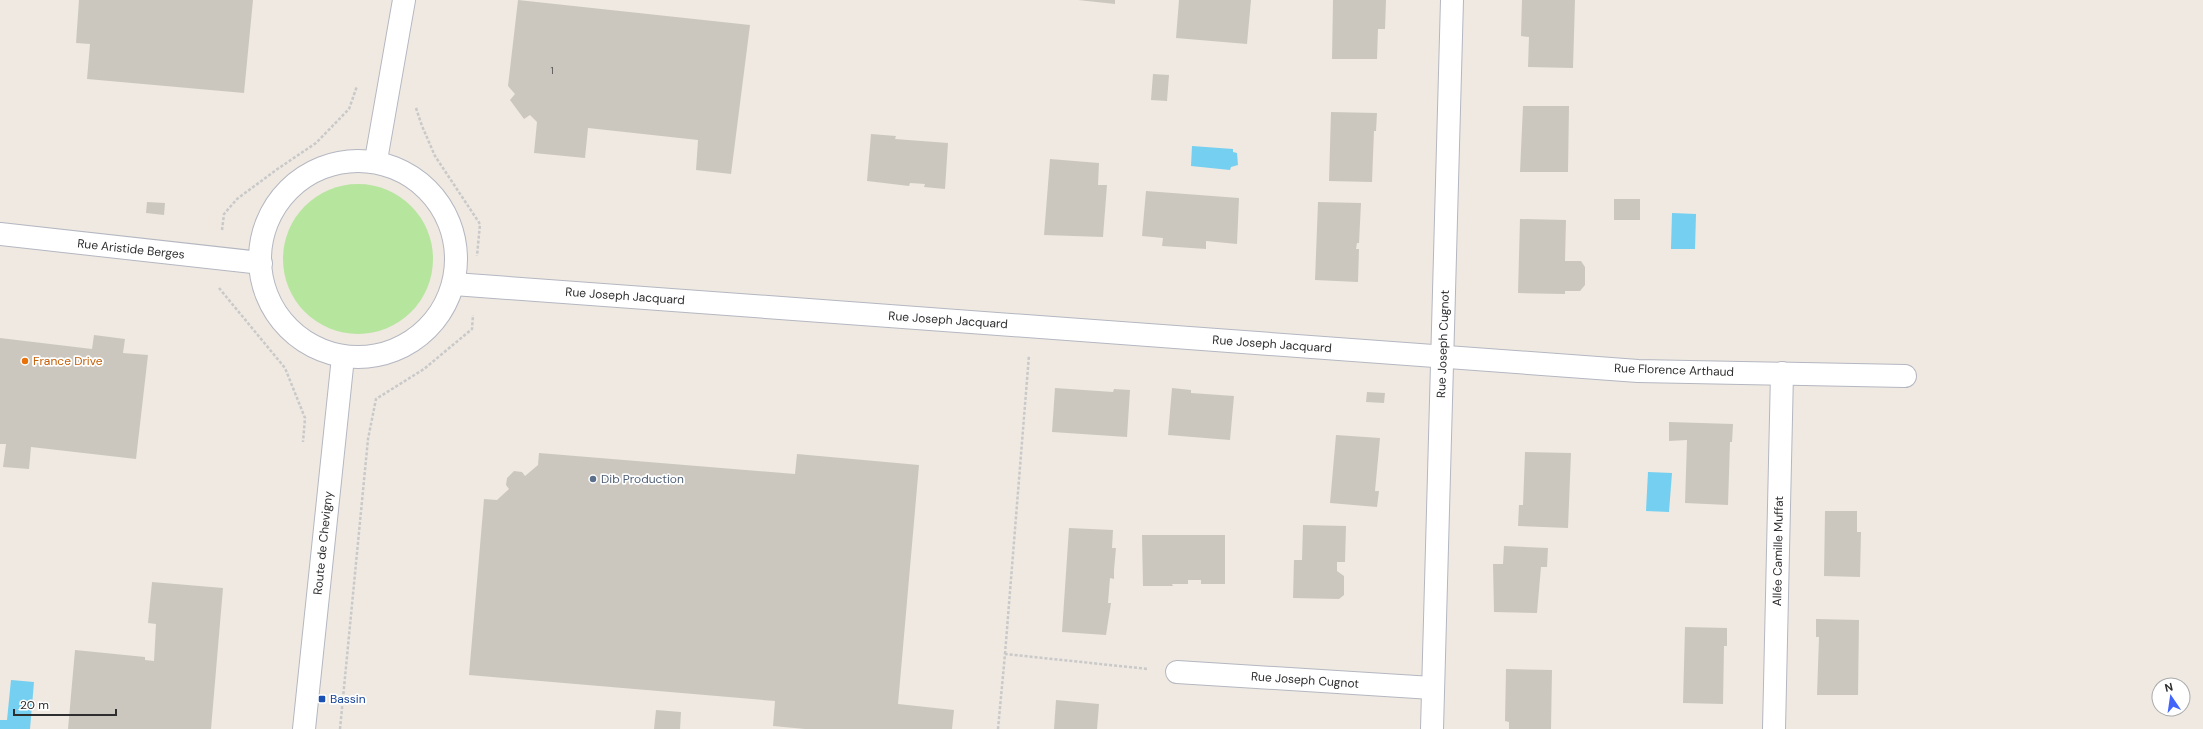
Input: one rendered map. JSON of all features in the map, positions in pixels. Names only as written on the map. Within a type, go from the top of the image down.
[{"type":"street","points":[[376,160],[404,0]]},
{"type":"street","name":"Rue Joseph Cugnot","points":[[1432,729],[1452,0]]},
{"type":"street","points":[[376,160],[407,172],[432,194],[445,213],[465,284],[442,307],[422,334],[384,355],[343,357],[308,347],[282,326],[268,300],[261,263],[265,226],[287,190],[314,172],[339,162],[376,160]]},
{"type":"street","name":"Rue Aristide Berges","points":[[0,234],[261,263]]},
{"type":"street","name":"Rue Joseph Jacquard","points":[[465,284],[1443,356]]},
{"type":"street","name":"Rue Florence Arthaud","points":[[1443,356],[1638,370],[1905,376]]},
{"type":"street","name":"Route de Chevigny","points":[[304,729],[343,357]]},
{"type":"street","name":"Allée Camille Muffat","points":[[1774,729],[1782,373]]},
{"type":"street","name":"Rue Joseph Cugnot","points":[[1177,672],[1432,688]]},
{"type":"path","points":[[302,450],[305,418],[285,368],[216,284],[224,214],[237,200],[276,170],[316,143],[349,109],[359,82]]},
{"type":"path","points":[[340,729],[368,439],[376,399],[424,369],[472,329],[465,284],[480,224],[435,156],[422,126],[416,107]]},
{"type":"path","points":[[998,729],[1031,326]]},
{"type":"path","points":[[1005,654],[1177,672]]},
{"type":"green space","points":[[351,184],[365,184],[387,190],[400,197],[411,206],[420,217],[430,237],[433,259],[430,281],[420,301],[411,312],[400,321],[380,331],[365,334],[351,334],[336,331],[323,325],[311,317],[300,306],[286,281],[283,266],[283,252],[286,237],[292,224],[300,212],[311,201],[336,187]]},
{"type":"water","points":[[1192,146],[1233,149],[1233,152],[1237,153],[1238,165],[1231,167],[1230,170],[1191,166]]},
{"type":"water","points":[[1672,213],[1696,214],[1695,249],[1671,249]]},
{"type":"water","points":[[1648,472],[1672,473],[1669,512],[1646,511]]},
{"type":"water","points":[[11,680],[34,682],[30,729],[0,729],[0,720],[7,720]]},
{"type":"building","points":[[79,0],[253,0],[244,93],[87,79],[90,44],[76,43]]},
{"type":"building","points":[[518,0],[750,25],[731,174],[696,170],[698,140],[588,128],[585,158],[534,153],[537,122],[530,115],[524,119],[510,100],[515,94],[508,86]]},
{"type":"building","points":[[1078,0],[1115,0],[1115,4]]},
{"type":"building","points":[[1179,0],[1251,0],[1247,44],[1176,38]]},
{"type":"building","points":[[1333,0],[1386,0],[1385,29],[1378,29],[1377,59],[1332,59]]},
{"type":"building","points":[[1522,0],[1575,0],[1573,68],[1528,67],[1529,37],[1521,36]]},
{"type":"building","points":[[1153,74],[1169,75],[1167,101],[1151,100]]},
{"type":"building","points":[[1523,106],[1569,106],[1568,172],[1520,172]]},
{"type":"building","points":[[1331,112],[1377,113],[1376,131],[1374,131],[1372,182],[1329,181]]},
{"type":"building","points":[[871,134],[896,136],[895,139],[948,143],[945,189],[924,187],[925,184],[910,183],[909,186],[867,181]]},
{"type":"building","points":[[1050,159],[1099,163],[1098,185],[1107,185],[1103,237],[1044,235]]},
{"type":"building","points":[[1146,191],[1239,198],[1237,244],[1206,241],[1206,249],[1162,246],[1163,238],[1142,236]]},
{"type":"building","points":[[1614,199],[1640,199],[1640,220],[1614,220]]},
{"type":"building","points":[[147,202],[165,203],[164,215],[146,213]]},
{"type":"building","points":[[1318,202],[1361,203],[1359,243],[1357,243],[1356,249],[1359,249],[1358,282],[1315,280]]},
{"type":"building","points":[[1520,219],[1566,220],[1565,261],[1581,261],[1585,267],[1585,285],[1580,291],[1565,291],[1565,294],[1518,293]]},
{"type":"building","points":[[94,335],[125,339],[123,353],[148,355],[136,459],[31,447],[29,469],[3,467],[6,444],[0,444],[0,338],[92,349]]},
{"type":"building","points":[[1055,388],[1113,392],[1114,389],[1130,390],[1127,437],[1052,432]]},
{"type":"building","points":[[1172,388],[1191,390],[1191,393],[1234,396],[1230,440],[1168,435]]},
{"type":"building","points":[[1367,392],[1385,393],[1384,403],[1366,402]]},
{"type":"building","points":[[1669,422],[1733,424],[1732,442],[1730,442],[1728,505],[1685,503],[1687,440],[1669,441]]},
{"type":"building","points":[[1336,435],[1380,438],[1375,491],[1379,491],[1377,507],[1330,503]]},
{"type":"building","points":[[1525,452],[1571,453],[1568,528],[1518,526],[1519,505],[1523,505]]},
{"type":"building","points":[[539,453],[795,474],[797,454],[919,465],[898,704],[954,710],[952,729],[805,729],[773,726],[775,701],[469,675],[484,499],[497,500],[509,489],[506,485],[507,478],[514,471],[522,472],[525,476],[538,465]]},
{"type":"building","points":[[1825,511],[1857,511],[1857,532],[1861,532],[1860,577],[1824,576]]},
{"type":"building","points":[[1303,525],[1346,526],[1345,562],[1337,562],[1337,571],[1344,576],[1344,595],[1339,599],[1293,598],[1294,560],[1302,560]]},
{"type":"building","points":[[1069,528],[1113,530],[1112,548],[1116,548],[1114,579],[1110,578],[1108,603],[1111,603],[1106,635],[1062,632]]},
{"type":"building","points":[[1142,535],[1225,535],[1225,584],[1201,584],[1201,580],[1188,580],[1188,584],[1172,584],[1173,586],[1143,586]]},
{"type":"building","points":[[1504,546],[1548,548],[1547,567],[1541,567],[1537,613],[1494,612],[1493,564],[1503,564]]},
{"type":"building","points":[[152,582],[223,588],[211,729],[68,729],[75,650],[145,657],[145,660],[154,661],[156,624],[148,623]]},
{"type":"building","points":[[1816,619],[1859,620],[1858,695],[1817,695],[1819,637],[1816,637]]},
{"type":"building","points":[[1685,627],[1727,628],[1727,646],[1724,646],[1723,704],[1683,703]]},
{"type":"building","points":[[1506,669],[1552,670],[1551,729],[1509,729],[1509,722],[1505,721]]},
{"type":"building","points":[[1056,700],[1099,704],[1097,729],[1054,729]]},
{"type":"building","points":[[656,710],[681,712],[680,729],[654,729]]},
{"type":"place","name":"France Drive","points":[[25,361]]},
{"type":"place","name":"Dib Production","points":[[593,479]]},
{"type":"place","name":"Bassin","points":[[322,699]]}]
